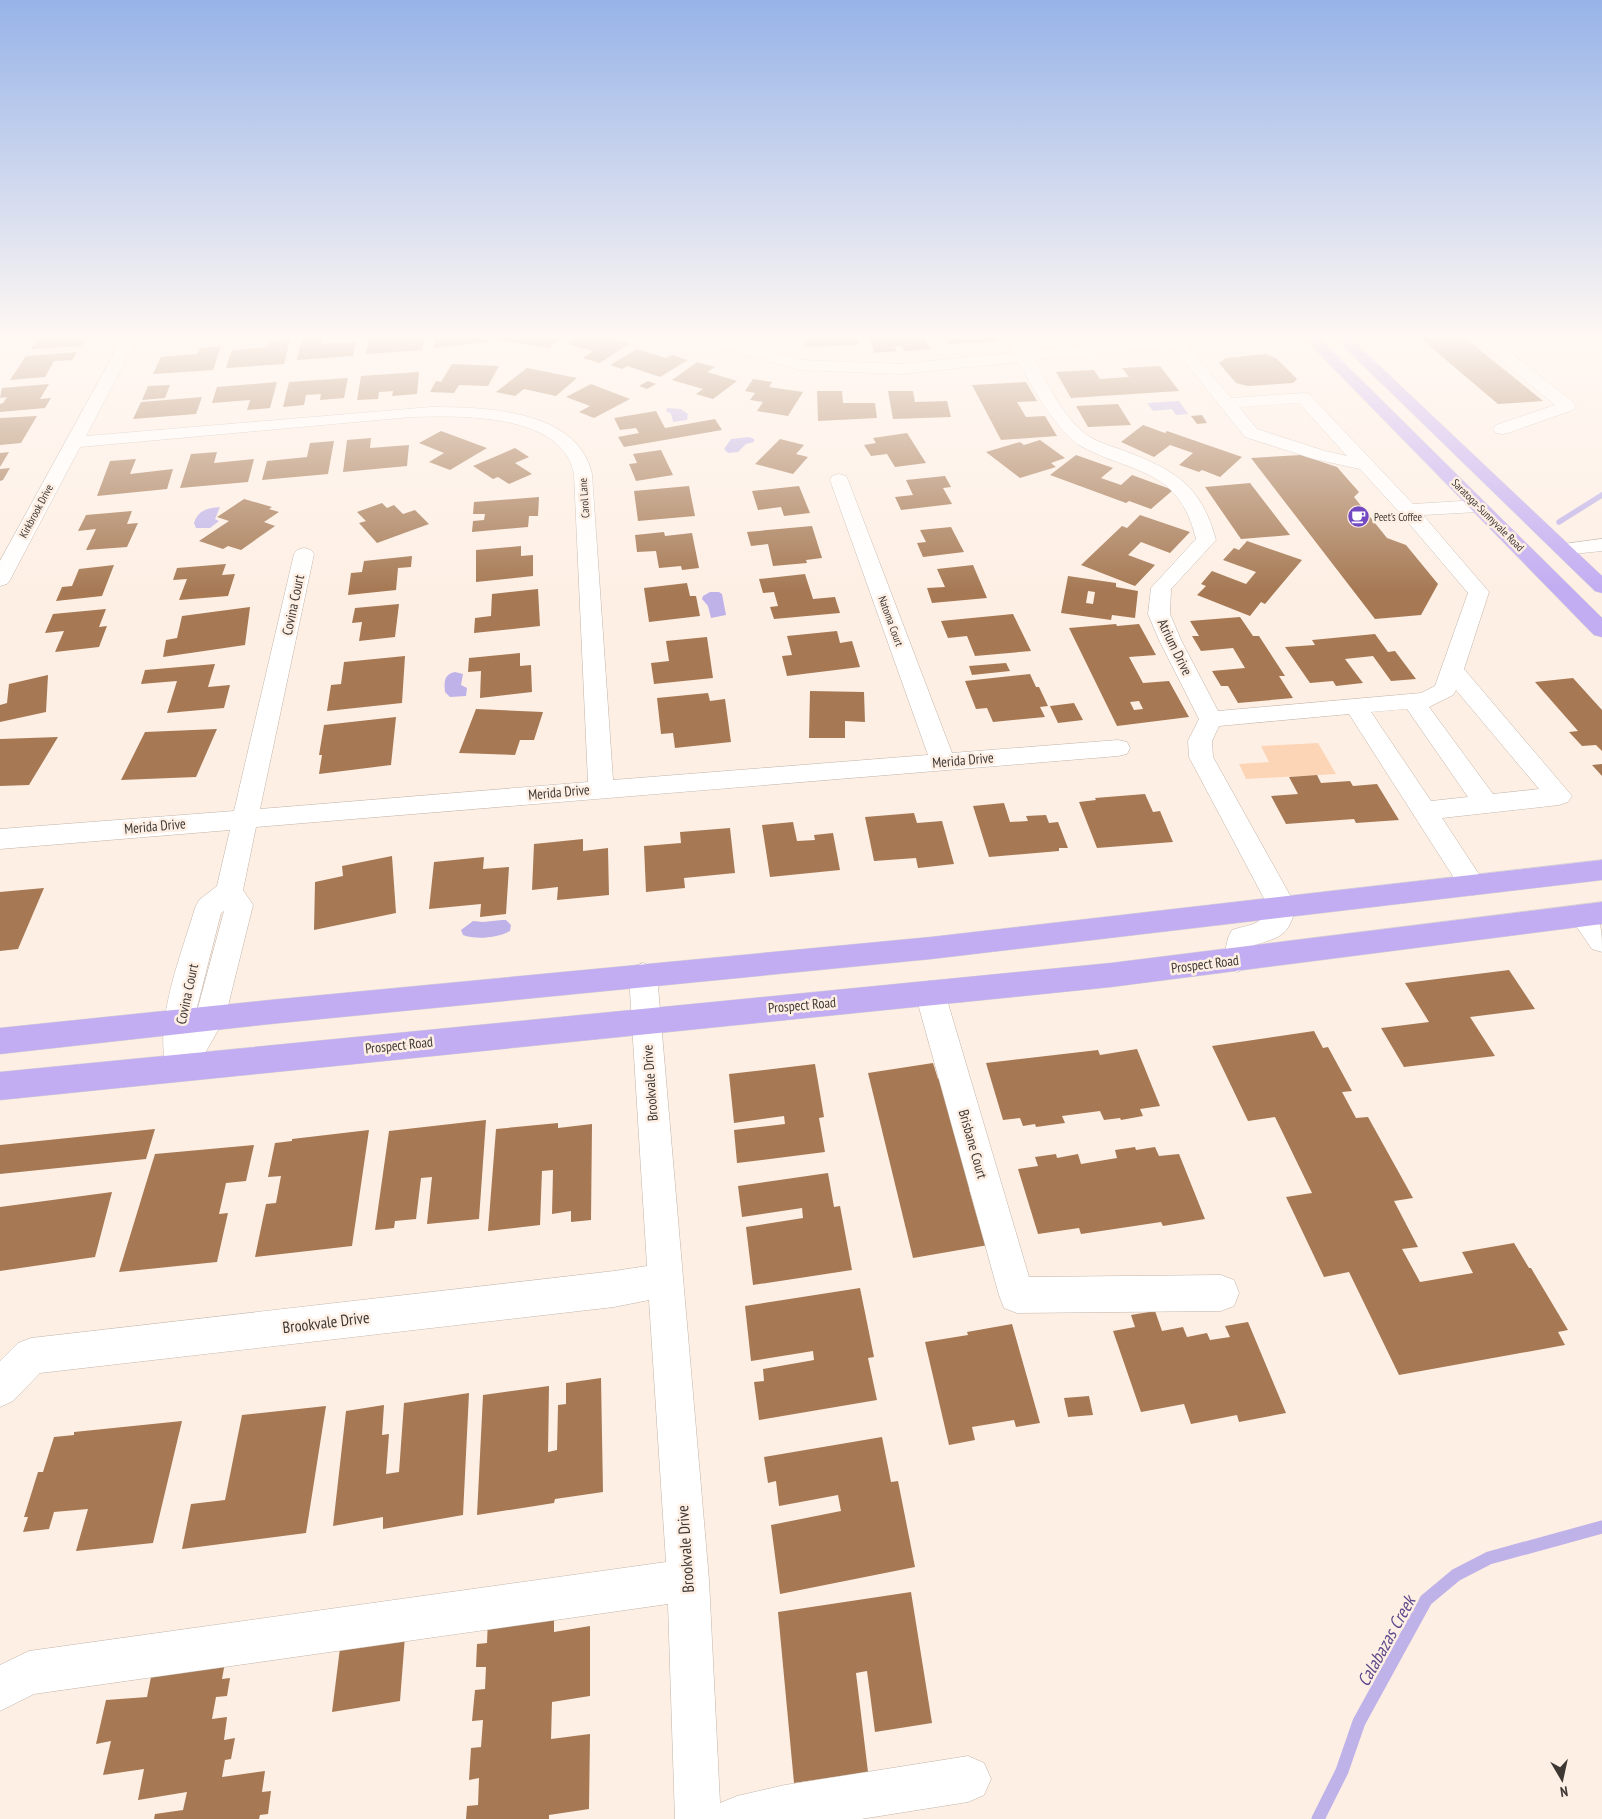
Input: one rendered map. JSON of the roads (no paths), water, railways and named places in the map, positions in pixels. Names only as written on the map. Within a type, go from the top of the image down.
[{"type":"main road","name":"Saratoga-Sunnyvale Road","points":[[1395,422],[1602,630]]},
{"type":"main road","points":[[1431,422],[1602,587]]},
{"type":"main road","points":[[0,1042],[210,1018],[931,948],[1602,870]]},
{"type":"main road","name":"Prospect Road","points":[[0,1086],[1111,975],[1592,914]]},
{"type":"street","name":"Kirkbrook Drive","points":[[0,580],[84,422]]},
{"type":"street","name":"Carol Lane","points":[[73,442],[300,422]]},
{"type":"street","name":"Carol Lane","points":[[527,422],[564,441],[578,459],[583,474],[601,789]]},
{"type":"street","name":"Atrium Drive","points":[[1064,422],[1083,440],[1153,469],[1178,484],[1202,520],[1206,540],[1161,588],[1159,614],[1170,640],[1211,719]]},
{"type":"street","points":[[1242,422],[1251,433],[1320,455],[1366,465]]},
{"type":"street","points":[[1237,960],[1242,938],[1269,930],[1278,922],[1282,906],[1202,757],[1200,741],[1211,719],[1426,700],[1444,690],[1479,592],[1408,510],[1326,422]]},
{"type":"street","points":[[1502,429],[1522,422]]},
{"type":"street","name":"Natoma Court","points":[[839,480],[943,762]]},
{"type":"street","points":[[1408,510],[1478,506]]},
{"type":"street","points":[[1562,548],[1602,545]]},
{"type":"street","name":"Covina Court","points":[[181,1067],[178,1022],[209,908],[229,890],[247,818],[304,554]]},
{"type":"street","points":[[1424,811],[1559,796],[1452,670]]},
{"type":"street","points":[[1414,702],[1486,804]]},
{"type":"street","points":[[1355,706],[1473,885]]},
{"type":"street","name":"Merida Drive","points":[[0,839],[1118,748]]},
{"type":"street","name":"Covina Court","points":[[181,1067],[210,1018],[239,905],[229,890]]},
{"type":"street","points":[[1592,914],[1602,941]]},
{"type":"street","name":"Brookvale Drive","points":[[643,975],[688,1580],[698,1819]]},
{"type":"street","name":"Brisbane Court","points":[[930,993],[1017,1295],[1221,1293]]},
{"type":"street","name":"Brookvale Drive","points":[[0,1388],[31,1356],[614,1289],[665,1280]]},
{"type":"street","points":[[0,1689],[29,1673],[688,1580]]},
{"type":"street","points":[[737,1819],[785,1808],[968,1779]]},
{"type":"waterway","name":"Calabazas Creek","points":[[1559,522],[1602,495]]},
{"type":"waterway","name":"Calabazas Creek","points":[[1318,1819],[1342,1771],[1359,1722],[1426,1600],[1456,1575],[1489,1558],[1602,1527]]},
{"type":"place","name":"Peet's Coffee","points":[[1358,517]]}]
